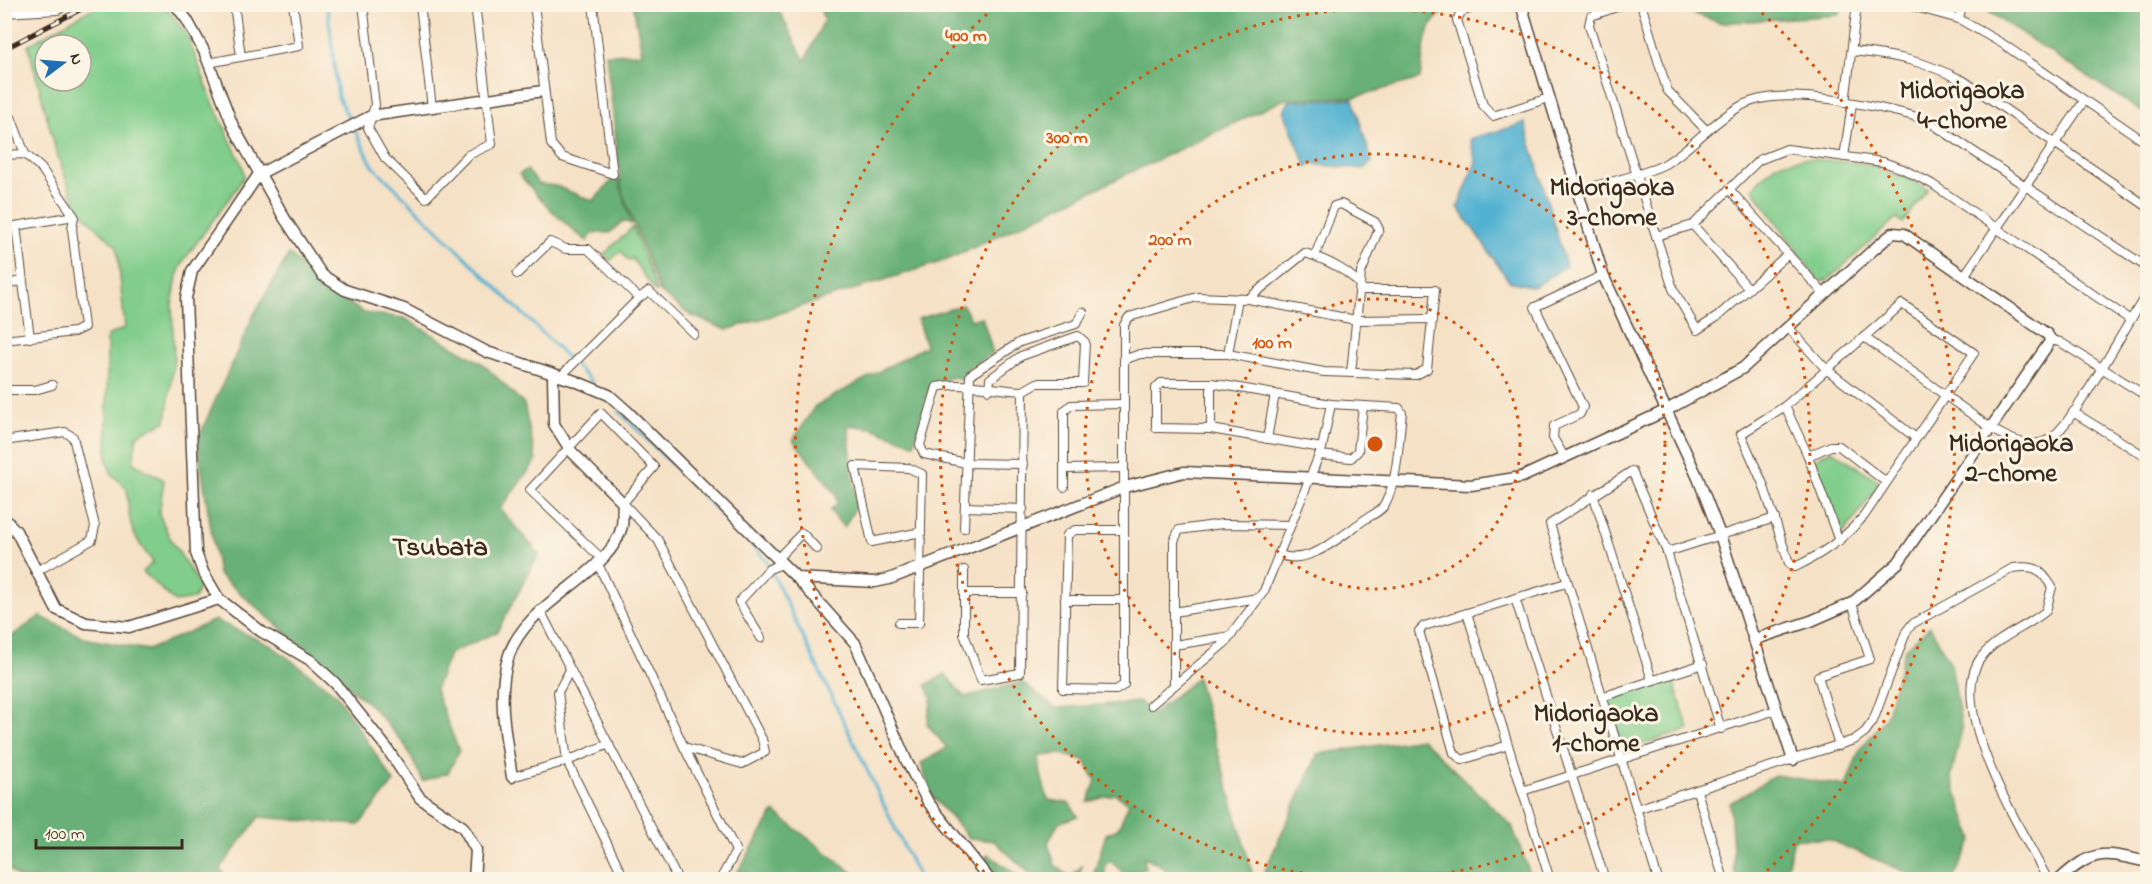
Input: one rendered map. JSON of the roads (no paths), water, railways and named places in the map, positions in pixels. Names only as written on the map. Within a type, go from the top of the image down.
[{"type":"street","points":[[4,13],[58,10],[67,4]]},
{"type":"street","points":[[175,4],[187,20],[208,63],[232,126],[304,249],[322,275],[345,290],[404,309],[487,352],[609,395],[775,565],[797,578],[855,643],[907,762],[928,802],[990,879]]},
{"type":"street","points":[[234,4],[241,57]]},
{"type":"street","points":[[208,63],[299,46],[293,4]]},
{"type":"street","points":[[363,4],[375,105],[368,128],[385,158],[426,198],[468,155],[492,144],[475,4]]},
{"type":"street","points":[[420,4],[432,108]]},
{"type":"street","points":[[534,4],[551,144],[562,157],[613,174],[593,4]]},
{"type":"street","points":[[1484,4],[1461,12],[1457,20],[1483,105],[1492,116],[1550,98]]},
{"type":"street","points":[[1521,4],[1603,274],[1698,478],[1720,535],[1793,760]]},
{"type":"street","points":[[1625,4],[1591,16],[1588,26],[1673,289],[1697,330],[1718,317],[1788,254]]},
{"type":"street","points":[[1638,4],[1642,7],[1667,90],[1707,131]]},
{"type":"street","points":[[1844,157],[1857,4]]},
{"type":"street","points":[[1905,4],[1959,19],[2004,44],[2148,144]]},
{"type":"street","points":[[1959,19],[1962,4]]},
{"type":"street","points":[[1852,51],[1901,56],[1931,65],[1964,81],[2148,207]]},
{"type":"street","points":[[474,879],[476,850],[463,827],[420,798],[386,747],[335,683],[310,660],[261,632],[219,599],[203,572],[196,553],[186,297],[192,272],[259,174],[371,116],[543,91]]},
{"type":"street","points":[[1578,191],[1664,165],[1742,105],[1777,96],[1811,97],[1896,111],[1924,119],[2148,268]]},
{"type":"street","points":[[1964,276],[2084,100]]},
{"type":"street","points":[[4,340],[74,332],[84,327],[72,230],[74,216],[41,168],[25,154],[11,117]]},
{"type":"street","points":[[1656,236],[1693,225],[1759,160],[1769,154],[1787,150],[1883,162],[1903,169],[1932,184],[2128,319]]},
{"type":"street","points":[[4,155],[25,154]]},
{"type":"street","points":[[1729,189],[1824,294]]},
{"type":"street","points":[[1315,256],[1334,206],[1341,204],[1376,222],[1379,229],[1361,273],[1352,373]]},
{"type":"street","points":[[4,228],[74,216]]},
{"type":"street","points":[[1693,225],[1749,289]]},
{"type":"street","points":[[16,226],[30,338]]},
{"type":"street","points":[[797,578],[875,582],[920,568],[1125,488],[1184,472],[1471,485],[1500,483],[1522,477],[1665,411],[1743,368],[1893,233],[1904,234],[2048,334],[2051,340]]},
{"type":"street","points":[[517,274],[550,242],[567,249],[594,252],[639,298]]},
{"type":"street","points":[[1125,359],[1140,354],[1228,354],[1324,372],[1416,375],[1427,369],[1435,290],[1363,290],[1350,275],[1305,253],[1248,299]]},
{"type":"street","points":[[1565,458],[1553,438],[1554,426],[1580,414],[1583,407],[1535,307],[1603,274]]},
{"type":"street","points":[[4,284],[23,281]]},
{"type":"street","points":[[557,376],[572,365],[639,298],[650,291],[694,334]]},
{"type":"street","points":[[1864,337],[1992,429],[2013,440],[2027,444],[2047,441],[2073,412],[2128,319],[2148,292]]},
{"type":"street","points":[[1124,530],[1075,530],[1067,536],[1064,689],[1116,690],[1124,685],[1125,359],[1124,325],[1129,317],[1197,297],[1248,299],[1356,320],[1432,320]]},
{"type":"street","points":[[1228,354],[1238,298]]},
{"type":"street","points":[[1902,303],[1974,353],[1864,516],[1846,537],[1824,554],[1796,567],[1789,563],[1775,518],[1741,435],[1785,406],[1864,337],[1902,303]]},
{"type":"street","points":[[964,528],[970,375],[1020,342],[1076,324],[1083,312]]},
{"type":"street","points":[[1788,327],[1826,369],[1916,438]]},
{"type":"street","points":[[989,390],[990,379],[1021,357],[1078,336],[1085,342],[1083,383],[1037,383],[1023,391],[989,390],[953,383],[937,387],[920,445],[924,454],[966,463],[1023,464]]},
{"type":"street","points":[[2051,340],[2060,342],[2148,397]]},
{"type":"street","points":[[1753,640],[1812,621],[1852,603],[1898,563],[2051,340]]},
{"type":"street","points":[[557,376],[554,424],[570,449],[658,540],[762,739],[765,752],[742,764],[684,747]]},
{"type":"street","points":[[1278,554],[1286,557],[1300,556],[1322,549],[1384,506],[1393,481],[1402,413],[1399,408],[1331,404],[1211,383],[1161,383],[1156,388],[1156,428],[1211,429],[1351,458],[1358,451],[1363,406]]},
{"type":"street","points":[[1211,383],[1211,429]]},
{"type":"street","points":[[4,390],[35,390],[52,385]]},
{"type":"street","points":[[964,570],[964,634],[981,680],[1020,673],[1023,391]]},
{"type":"street","points":[[1267,439],[1275,394]]},
{"type":"street","points":[[1064,488],[1064,411],[1071,405],[1124,404]]},
{"type":"street","points":[[1151,705],[1231,636],[1264,591],[1320,452],[1331,404]]},
{"type":"street","points":[[1785,406],[1808,456],[1839,541]]},
{"type":"street","points":[[2073,412],[2148,458]]},
{"type":"street","points":[[609,744],[567,761],[512,777],[503,722],[503,687],[510,654],[525,627],[540,610],[600,560],[615,541],[622,526],[623,503],[654,467],[601,413],[530,490],[600,560],[684,747],[736,851],[720,879]]},
{"type":"street","points":[[4,441],[65,432],[73,437],[94,526],[92,540],[37,571]]},
{"type":"street","points":[[1808,456],[1831,446],[1839,446],[1886,482]]},
{"type":"street","points":[[898,624],[920,623],[922,474],[909,468],[855,466],[872,542],[921,532]]},
{"type":"street","points":[[1064,469],[1124,468]]},
{"type":"street","points":[[1658,879],[1566,583],[1550,524],[1593,494],[1632,471],[1666,552],[1703,664],[1721,729]]},
{"type":"street","points":[[1593,494],[1652,680]]},
{"type":"street","points":[[965,507],[1023,509]]},
{"type":"street","points":[[4,518],[16,531],[56,609],[86,623],[104,627],[129,627],[219,599]]},
{"type":"street","points":[[1666,552],[1775,518]]},
{"type":"street","points":[[1174,686],[1174,541],[1179,530],[1221,524],[1290,525]]},
{"type":"street","points":[[761,638],[739,602],[802,533],[817,549]]},
{"type":"street","points":[[1636,809],[1854,740],[1865,732],[1872,721],[1906,632],[1912,624],[2013,568],[2029,566],[2043,573],[2052,586],[2046,611],[1983,655],[1975,670],[1972,694],[1980,745],[1998,786],[2048,879]]},
{"type":"street","points":[[1508,745],[1462,760],[1454,753],[1419,631],[1424,626],[1566,583]]},
{"type":"street","points":[[964,593],[1022,593]]},
{"type":"street","points":[[1174,612],[1258,598]]},
{"type":"street","points":[[1515,598],[1605,879]]},
{"type":"street","points":[[1065,600],[1124,600]]},
{"type":"street","points":[[1839,746],[1818,676],[1870,658],[1852,603]]},
{"type":"street","points":[[540,610],[678,879]]},
{"type":"street","points":[[1467,613],[1550,879]]},
{"type":"street","points":[[1174,645],[1231,636]]},
{"type":"street","points":[[1602,697],[1703,664]]},
{"type":"street","points":[[570,670],[558,692],[567,761],[625,879]]},
{"type":"street","points":[[1522,790],[1776,710]]},
{"type":"street","points":[[1697,791],[1724,879]]},
{"type":"street","points":[[2059,879],[2086,858],[2095,855],[2112,854],[2148,862]]},
{"type":"water","points":[[1353,99],[1372,162],[1363,169],[1313,164],[1307,167],[1284,112],[1289,101]]},
{"type":"water","points":[[1525,123],[1566,266],[1534,287],[1509,281],[1458,207],[1476,162],[1470,139]]},
{"type":"waterway","points":[[327,4],[338,97],[373,166],[592,382]]},
{"type":"waterway","points":[[619,411],[766,560],[920,880]]},
{"type":"railway","points":[[4,49],[91,4]]},
{"type":"district","name":"Midorigaoka 4-chome","points":[[1962,107]]},
{"type":"district","name":"Midorigaoka 3-chome","points":[[1612,204]]},
{"type":"district","name":"Midorigaoka 2-chome","points":[[2011,460]]},
{"type":"district","name":"Tsubata","points":[[440,548]]},
{"type":"district","name":"Midorigaoka 1-chome","points":[[1596,730]]}]
